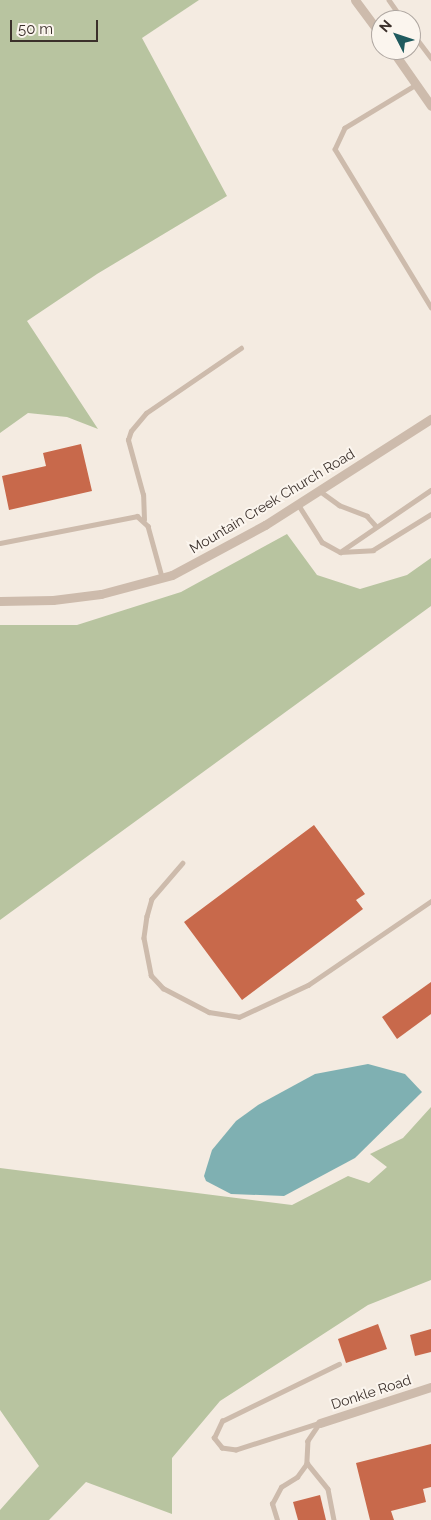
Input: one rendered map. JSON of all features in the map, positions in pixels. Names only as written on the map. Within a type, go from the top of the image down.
[{"type":"street","points":[[359,1],[371,20]]},
{"type":"street","points":[[399,60],[431,106]]},
{"type":"street","name":"Mountain Creek Church Road","points":[[0,601],[53,600],[101,594],[163,578],[205,560],[298,504],[431,419]]},
{"type":"street","name":"Donkle Road","points":[[320,1423],[431,1387]]},
{"type":"lane","points":[[421,44],[431,58]]},
{"type":"lane","points":[[416,85],[345,128],[335,149],[431,307]]},
{"type":"lane","points":[[163,578],[144,520],[142,496],[128,440],[130,431],[146,413],[241,348]]},
{"type":"lane","points":[[319,490],[338,505],[367,516],[376,525]]},
{"type":"lane","points":[[340,552],[376,525],[431,490]]},
{"type":"lane","points":[[298,504],[322,542],[340,552],[374,550],[431,514]]},
{"type":"lane","points":[[0,543],[129,516],[144,520]]},
{"type":"lane","points":[[183,863],[152,899],[144,938],[150,975],[163,988],[210,1012],[239,1017],[308,985],[431,901]]},
{"type":"lane","points":[[320,1423],[236,1450],[222,1448],[214,1438],[222,1421],[339,1364]]},
{"type":"lane","points":[[276,1520],[272,1504],[281,1487],[297,1477],[307,1463],[308,1441],[320,1423]]},
{"type":"lane","points":[[307,1463],[328,1489],[334,1520]]},
{"type":"green space","points":[[0,0],[199,0],[142,38],[227,196],[97,274],[27,321],[98,429],[67,417],[28,413],[0,433]]},
{"type":"green space","points":[[287,534],[317,575],[360,589],[407,575],[431,558],[431,606],[0,920],[0,625],[77,625],[181,592]]},
{"type":"green space","points":[[431,1107],[431,1280],[368,1305],[220,1401],[172,1458],[172,1514],[86,1482],[49,1520],[0,1520],[0,1510],[39,1466],[0,1410],[0,1168],[292,1205],[348,1176],[369,1183],[387,1167],[370,1154],[403,1138]]},
{"type":"water","points":[[368,1064],[405,1074],[422,1092],[355,1158],[284,1196],[231,1194],[206,1181],[204,1176],[212,1150],[236,1121],[258,1105],[315,1074]]},
{"type":"building","points":[[81,444],[92,491],[9,510],[2,476],[46,466],[43,453]]},
{"type":"building","points":[[314,825],[365,894],[356,900],[363,909],[242,1000],[184,922]]},
{"type":"building","points":[[431,982],[431,1014],[397,1039],[382,1017]]},
{"type":"building","points":[[378,1324],[387,1349],[346,1363],[338,1339]]},
{"type":"building","points":[[431,1329],[431,1352],[415,1356],[410,1335]]},
{"type":"building","points":[[431,1444],[431,1487],[423,1489],[426,1502],[391,1511],[394,1520],[370,1520],[356,1463]]},
{"type":"building","points":[[320,1495],[326,1520],[298,1520],[293,1502]]}]
